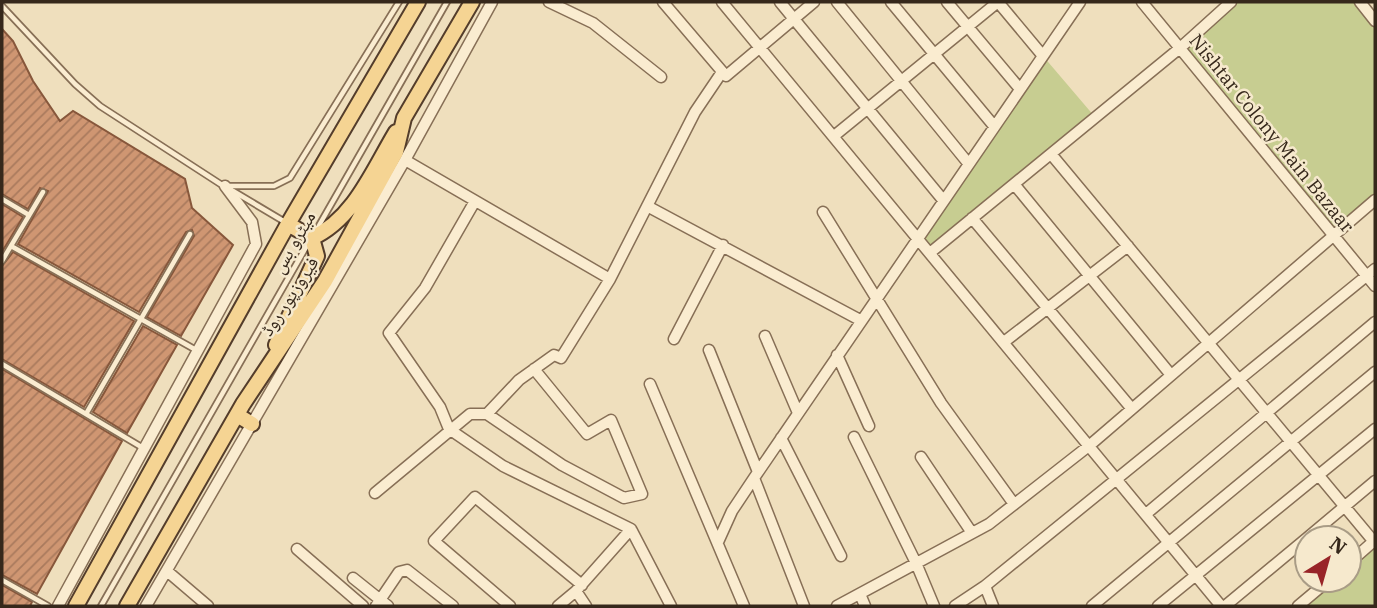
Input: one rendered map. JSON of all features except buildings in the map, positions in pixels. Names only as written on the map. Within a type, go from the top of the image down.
[{"type":"main road","name":"فیروزپور روڈ","points":[[76,606],[246,298],[418,2]]},
{"type":"main road","name":"فیروزپور روڈ","points":[[127,606],[272,356],[292,333],[325,281],[396,152],[404,118],[471,2]]},
{"type":"main road","points":[[312,238],[333,227],[346,214],[404,118]]},
{"type":"main road","points":[[272,356],[282,328],[316,263],[316,247],[312,238],[288,224]]},
{"type":"main road","points":[[237,415],[252,424]]},
{"type":"street","points":[[146,606],[405,160],[492,2]]},
{"type":"street","points":[[549,2],[593,23],[661,77]]},
{"type":"street","points":[[663,2],[726,76],[814,2]]},
{"type":"street","points":[[722,2],[1223,606],[1293,549]]},
{"type":"street","points":[[779,2],[943,200]]},
{"type":"street","points":[[837,2],[968,163]]},
{"type":"street","points":[[891,2],[994,126]]},
{"type":"street","points":[[947,2],[1020,89]]},
{"type":"street","points":[[834,136],[999,2],[1043,56]]},
{"type":"street","points":[[718,542],[732,511],[798,412],[1077,6],[1067,2]]},
{"type":"street","name":"Nishtar Colony Main Bazaar","points":[[1142,2],[1334,236],[1371,272],[1375,286]]},
{"type":"street","points":[[931,252],[1180,48],[1231,2]]},
{"type":"street","points":[[1360,2],[1375,21]]},
{"type":"street","points":[[461,19],[478,28]]},
{"type":"street","points":[[487,414],[519,380],[554,355],[561,358],[610,279],[695,112],[722,72]]},
{"type":"street","points":[[1051,154],[1375,541]]},
{"type":"street","points":[[405,160],[610,279]]},
{"type":"street","points":[[1014,184],[1171,375]]},
{"type":"street","points":[[58,606],[256,244],[256,230],[225,186]]},
{"type":"street","points":[[837,606],[972,533],[1014,504],[1090,445],[1375,200]]},
{"type":"street","points":[[475,201],[425,288],[389,333],[440,407],[449,429],[503,466],[631,530],[671,606]]},
{"type":"street","points":[[647,206],[860,320]]},
{"type":"street","points":[[823,212],[941,403],[1014,504]]},
{"type":"street","points":[[972,218],[1132,409]]},
{"type":"street","points":[[674,339],[723,246]]},
{"type":"street","points":[[1004,342],[1128,246]]},
{"type":"street","points":[[955,606],[985,586],[1118,480],[1371,272]]},
{"type":"street","points":[[232,289],[246,298]]},
{"type":"street","points":[[1146,514],[1375,322]]},
{"type":"street","points":[[765,336],[798,412]]},
{"type":"street","points":[[709,350],[804,606]]},
{"type":"street","points":[[837,355],[869,426]]},
{"type":"street","points":[[375,493],[470,414],[487,414],[562,465],[624,498],[642,494],[611,420],[587,434],[534,369]]},
{"type":"street","points":[[1092,606],[1375,372]]},
{"type":"street","points":[[650,384],[744,606]]},
{"type":"street","points":[[1158,606],[1375,429]]},
{"type":"street","points":[[781,438],[841,556]]},
{"type":"street","points":[[853,438],[916,563],[934,606]]},
{"type":"street","points":[[921,457],[972,533]]},
{"type":"street","points":[[1324,524],[1375,481]]},
{"type":"street","points":[[510,606],[434,541],[475,496],[579,588],[586,606]]},
{"type":"street","points":[[558,606],[579,588],[631,530]]},
{"type":"street","points":[[297,549],[363,606]]},
{"type":"street","points":[[353,578],[381,604],[399,572],[407,570],[453,606]]},
{"type":"street","points":[[167,571],[208,606]]},
{"type":"street","points":[[985,586],[993,606]]},
{"type":"street","points":[[860,594],[865,606]]},
{"type":"street","points":[[1298,606],[1312,594]]},
{"type":"lane","points":[[225,186],[274,186],[290,177],[399,2]]},
{"type":"lane","name":"میٹرو بس","points":[[101,606],[447,2]]},
{"type":"lane","points":[[2,6],[75,84],[100,106],[288,224]]},
{"type":"lane","points":[[2,261],[43,192]]},
{"type":"lane","points":[[2,199],[29,215]]},
{"type":"lane","points":[[86,414],[190,234]]},
{"type":"lane","points":[[11,246],[197,351]]},
{"type":"lane","points":[[2,364],[144,449]]},
{"type":"lane","points":[[2,580],[48,606]]},
{"type":"green space","points":[[1231,2],[1360,2],[1375,21],[1375,200],[1333,236],[1180,48]]},
{"type":"green space","points":[[1043,56],[1095,117],[931,252],[918,236]]},
{"type":"green space","points":[[1375,543],[1375,606],[1298,606],[1312,594],[1363,594],[1363,552]]}]
